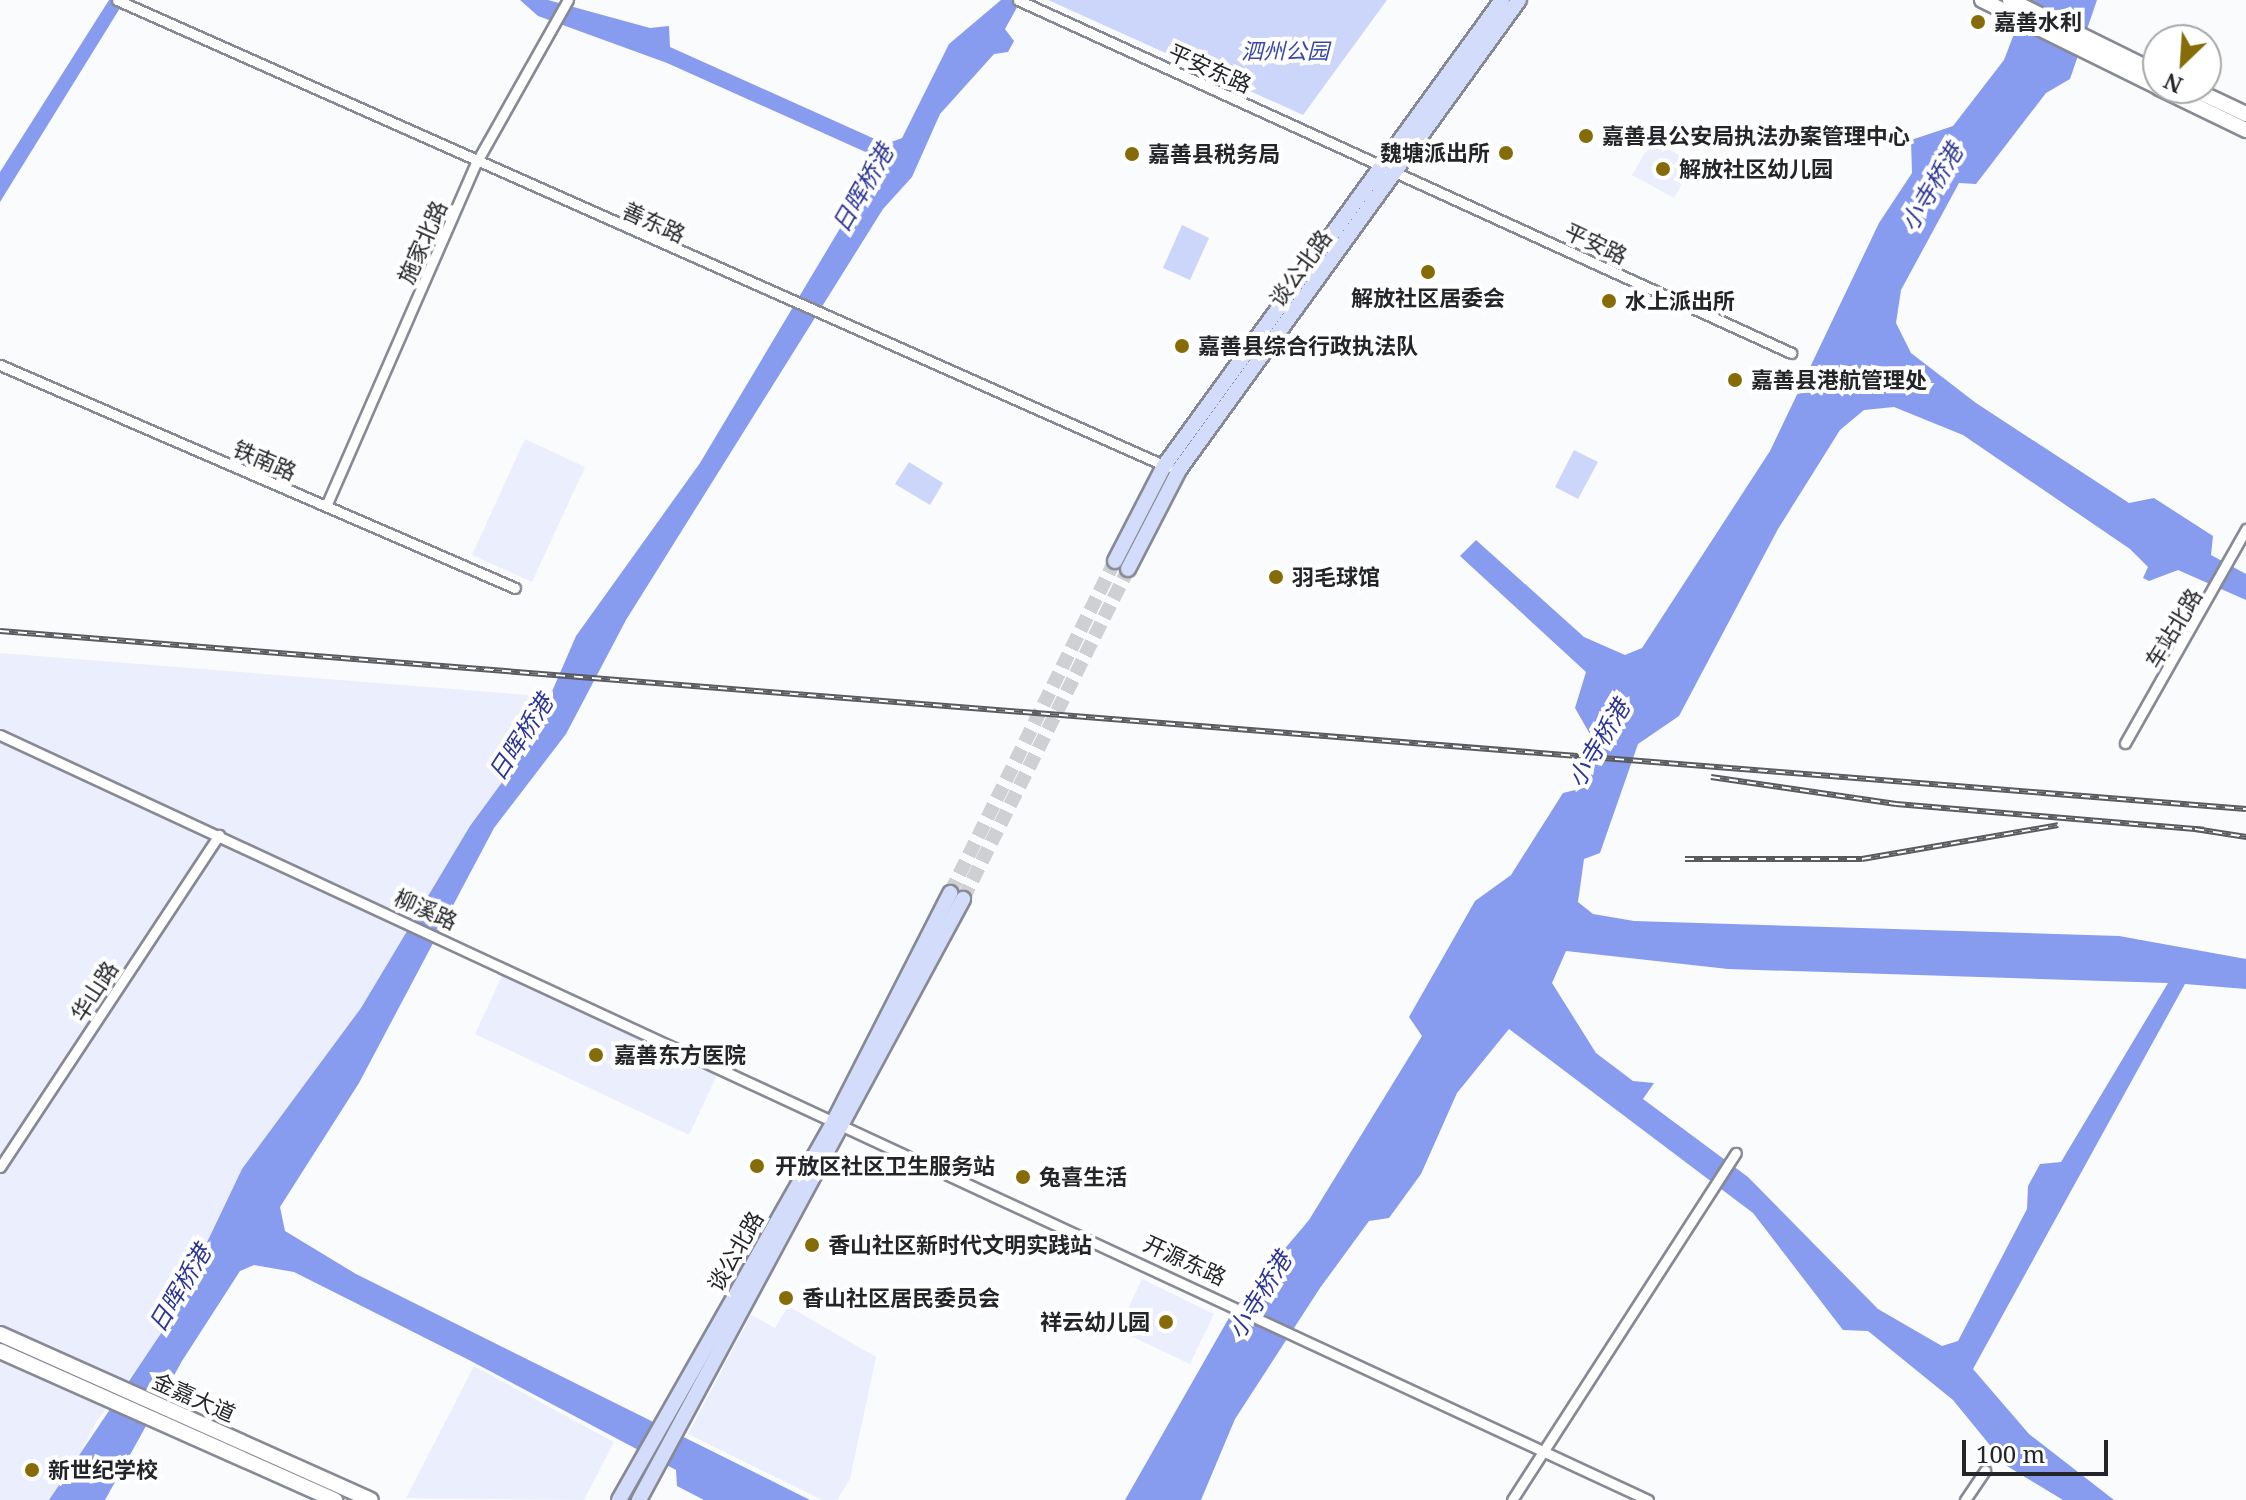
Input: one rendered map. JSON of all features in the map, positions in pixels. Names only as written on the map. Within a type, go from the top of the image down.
[{"type":"main road","name":"谈公北路","points":[[1502,0],[1392,170],[1179,470],[1122,565],[1164,466],[1392,170],[1519,0]]},
{"type":"main road","name":"谈公北路","points":[[639,1500],[842,1121],[956,896]]},
{"type":"main road","name":"谈公北路","points":[[619,1500],[842,1121]]},
{"type":"street","name":"善东路","points":[[117,0],[476,163],[1179,470]]},
{"type":"street","name":"施家北路","points":[[326,506],[476,163],[568,0]]},
{"type":"street","name":"平安东路","points":[[1018,0],[1392,170]]},
{"type":"street","points":[[1982,0],[2003,3],[2104,54],[2142,77]]},
{"type":"street","points":[[2104,54],[2142,67]]},
{"type":"street","points":[[2222,103],[2246,114]]},
{"type":"street","points":[[2192,104],[2246,130]]},
{"type":"street","name":"平安路","points":[[1392,170],[1791,353]]},
{"type":"street","name":"铁南路","points":[[0,365],[515,588]]},
{"type":"street","name":"车站北路","points":[[2125,743],[2215,592],[2246,529]]},
{"type":"street","name":"柳溪路","points":[[0,735],[842,1121]]},
{"type":"street","name":"华山路","points":[[0,1167],[219,835]]},
{"type":"street","name":"开源东路","points":[[842,1121],[1218,1295],[1648,1500]]},
{"type":"street","points":[[1512,1500],[1712,1195],[1736,1153]]},
{"type":"street","name":"金嘉大道","points":[[0,1334],[107,1390],[165,1416],[371,1500]]},
{"type":"street","name":"金嘉大道","points":[[0,1351],[107,1390]]},
{"type":"street","name":"金嘉大道","points":[[165,1416],[335,1500]]},
{"type":"street","points":[[1965,1500],[1985,1470]]},
{"type":"shaded area","name":"解放社区幼儿园","points":[[1653,139],[1693,164],[1674,198],[1632,175]]},
{"type":"shaded area","points":[[525,439],[585,467],[532,582],[472,555]]},
{"type":"shaded area","points":[[0,653],[553,697],[533,741],[176,1317],[96,1422],[57,1500],[0,1500]]},
{"type":"shaded area","name":"嘉善东方医院","points":[[503,974],[717,1075],[689,1135],[475,1034]]},
{"type":"shaded area","name":"祥云幼儿园","points":[[1142,1279],[1214,1314],[1190,1364],[1118,1330]]},
{"type":"shaded area","points":[[788,1306],[876,1357],[850,1479],[837,1500],[822,1500],[688,1434],[751,1315],[775,1328]]},
{"type":"shaded area","points":[[474,1366],[614,1442],[584,1500],[406,1498]]},
{"type":"green space","name":"泗州公园","points":[[1048,0],[1387,0],[1303,115]]},
{"type":"green space","points":[[1182,225],[1209,238],[1190,280],[1163,268]]},
{"type":"green space","points":[[1574,450],[1598,462],[1578,499],[1555,487]]},
{"type":"green space","points":[[909,462],[943,483],[930,505],[895,484]]},
{"type":"water","points":[[109,0],[125,0],[0,202],[0,172]]},
{"type":"water","points":[[520,0],[548,0],[650,28],[669,26],[670,47],[886,144],[902,138],[949,44],[1001,0],[1021,0],[1005,29],[1014,41],[1008,52],[994,54],[940,114],[912,177],[883,209],[626,620],[566,734],[494,828],[359,1083],[280,1207],[285,1231],[356,1274],[810,1500],[704,1500],[677,1486],[676,1470],[469,1360],[294,1272],[254,1265],[240,1271],[182,1361],[105,1500],[49,1500],[170,1320],[242,1169],[361,1008],[470,826],[528,747],[576,636],[700,463],[876,168],[870,154],[667,63],[538,16]]},
{"type":"water","name":"小寺桥港","points":[[2027,0],[2097,0],[2070,79],[2046,93],[1976,184],[1959,183],[1901,290],[1896,323],[1911,353],[1976,403],[2129,503],[2154,498],[2213,536],[2211,555],[2246,574],[2246,600],[2178,570],[2149,581],[2143,578],[2148,567],[2130,549],[1963,435],[1894,407],[1864,410],[1840,430],[1778,529],[1679,716],[1638,744],[1600,853],[1584,859],[1578,902],[1593,914],[1634,921],[2119,936],[2246,959],[2246,989],[2185,984],[1973,1369],[2029,1434],[2114,1500],[2063,1500],[2007,1466],[1953,1400],[1868,1331],[1843,1330],[1753,1213],[1509,1029],[1457,1093],[1421,1174],[1389,1218],[1369,1221],[1320,1288],[1235,1419],[1201,1500],[1125,1500],[1234,1309],[1309,1220],[1422,1036],[1409,1017],[1475,901],[1511,875],[1563,793],[1587,787],[1599,750],[1575,708],[1586,672],[1460,556],[1476,540],[1584,637],[1625,655],[1642,648],[1770,451],[1879,223],[1912,173],[1911,140],[1953,126],[2004,60]],"holes":[[[1566,951],[1728,969],[2168,983],[2061,1162],[2040,1164],[2028,1186],[2027,1209],[1958,1341],[1942,1346],[1878,1309],[1748,1177],[1643,1099],[1654,1083],[1633,1081],[1596,1053],[1552,983]]]},
{"type":"tunnel","points":[[950,893],[1115,561]]},
{"type":"tunnel","points":[[963,899],[1128,569]]},
{"type":"railway","points":[[0,631],[2246,809]]},
{"type":"railway","points":[[1711,777],[1896,804],[2204,830]]},
{"type":"railway","points":[[1685,859],[1862,859],[2058,825]]},
{"type":"railway","points":[[2195,829],[2246,837]]},
{"type":"place","name":"嘉善水利","points":[[1978,22]]},
{"type":"place","name":"嘉善县公安局执法办案管理中心","points":[[1586,136]]},
{"type":"place","name":"魏塘派出所","points":[[1506,153]]},
{"type":"place","name":"嘉善县税务局","points":[[1132,154]]},
{"type":"place","name":"解放社区幼儿园","points":[[1663,169]]},
{"type":"place","name":"解放社区居委会","points":[[1428,272]]},
{"type":"place","name":"水上派出所","points":[[1609,301]]},
{"type":"place","name":"嘉善县综合行政执法队","points":[[1182,346]]},
{"type":"place","name":"嘉善县港航管理处","points":[[1735,380]]},
{"type":"place","name":"羽毛球馆","points":[[1276,577]]},
{"type":"place","name":"嘉善东方医院","points":[[596,1055]]},
{"type":"place","name":"开放区社区卫生服务站","points":[[757,1166]]},
{"type":"place","name":"兔喜生活","points":[[1023,1177]]},
{"type":"place","name":"香山社区新时代文明实践站","points":[[812,1245]]},
{"type":"place","name":"香山社区居民委员会","points":[[786,1298]]},
{"type":"place","name":"祥云幼儿园","points":[[1166,1322]]},
{"type":"place","name":"新世纪学校","points":[[32,1470]]},
{"type":"water label","name":"日晖桥港","points":[[862,188]]},
{"type":"water label","name":"日晖桥港","points":[[520,737]]},
{"type":"water label","name":"日晖桥港","points":[[179,1288]]}]
